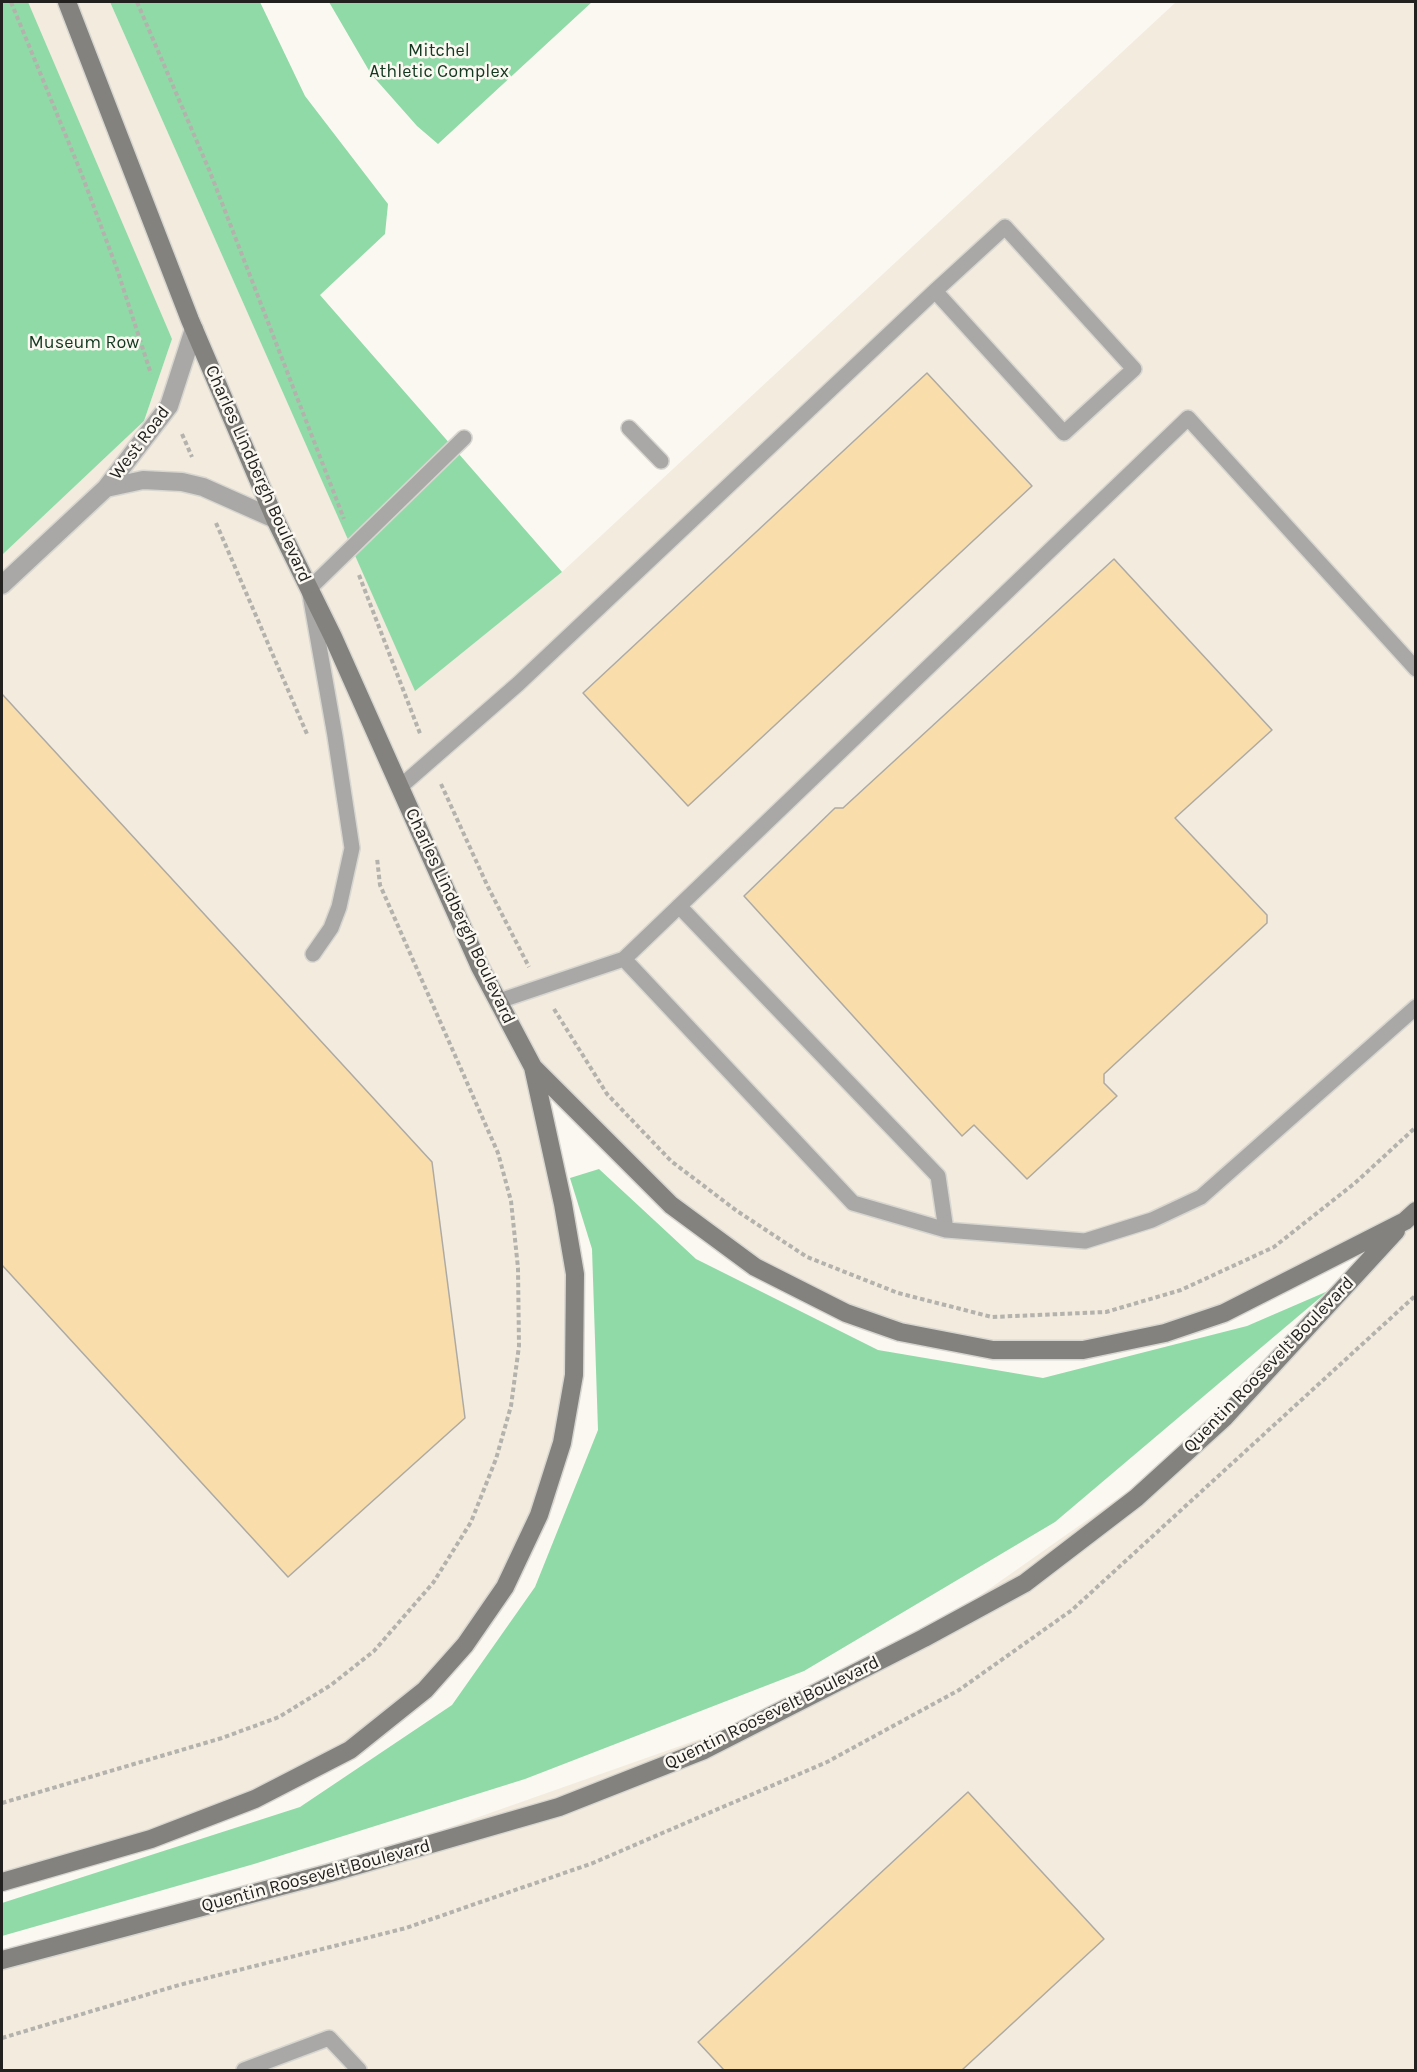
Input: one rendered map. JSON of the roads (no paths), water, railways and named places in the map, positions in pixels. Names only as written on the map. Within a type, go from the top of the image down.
[{"type":"street","name":"Charles Lindbergh Boulevard","points":[[68,2],[190,320],[275,519],[333,637],[480,967],[533,1067],[671,1205],[755,1267],[846,1313],[900,1332],[993,1350],[1083,1350],[1165,1333],[1224,1313],[1411,1216]]},
{"type":"street","name":"West Road","points":[[2,585],[106,488],[169,406],[195,329]]},
{"type":"street","name":"West Road","points":[[106,488],[143,480],[182,482],[203,487],[275,519]]},
{"type":"street","points":[[2,1882],[151,1839],[255,1799],[350,1750],[425,1690],[465,1645],[505,1587],[540,1515],[562,1443],[574,1375],[575,1274],[563,1204],[533,1067]]},
{"type":"street","name":"Quentin Roosevelt Boulevard","points":[[2,1960],[330,1873],[559,1807],[704,1750],[924,1638],[1025,1583],[1136,1497],[1225,1417],[1411,1216]]},
{"type":"lane","points":[[400,787],[518,684],[935,291],[1005,227],[1134,369],[1064,433],[935,291]]},
{"type":"lane","points":[[499,1001],[624,959],[1188,418],[1416,669]]},
{"type":"lane","points":[[629,428],[661,461]]},
{"type":"lane","points":[[313,954],[331,928],[339,907],[352,848],[309,589],[464,438]]},
{"type":"lane","points":[[679,906],[938,1176],[946,1230]]},
{"type":"lane","points":[[624,959],[853,1203],[946,1230],[1085,1241],[1152,1220],[1201,1197],[1416,1007]]},
{"type":"lane","points":[[244,2070],[329,2038],[359,2070]]},
{"type":"park label","name":"Mitchel Athletic Complex","points":[[439,61]]},
{"type":"park label","name":"Museum Row","points":[[84,343]]}]
